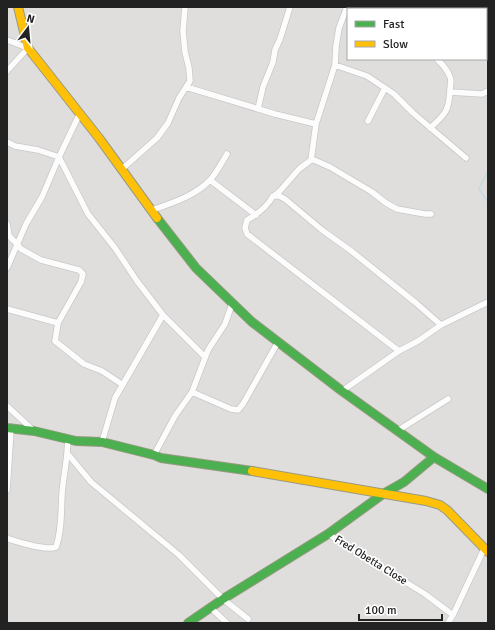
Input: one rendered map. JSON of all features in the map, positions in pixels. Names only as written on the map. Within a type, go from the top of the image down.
[{"type":"street","points":[[18,7],[28,48],[80,113],[196,268],[232,304],[278,342],[342,391],[397,431],[416,442],[434,457],[488,489]]},
{"type":"street","points":[[122,169],[156,138],[168,123],[179,98],[190,81],[183,31],[185,7]]},
{"type":"street","points":[[258,109],[263,87],[272,62],[274,50],[280,38],[290,7]]},
{"type":"street","points":[[347,9],[339,28],[335,65],[316,124],[310,160],[299,169],[268,204],[256,215],[247,220],[245,228],[247,234],[399,351]]},
{"type":"street","points":[[7,40],[28,48]]},
{"type":"street","points":[[7,71],[28,48]]},
{"type":"street","points":[[430,128],[447,110],[450,101],[451,78],[444,66],[438,60]]},
{"type":"street","points":[[335,65],[367,76],[394,94],[430,128],[466,158]]},
{"type":"street","points":[[186,87],[258,109],[316,124]]},
{"type":"street","points":[[368,121],[385,88]]},
{"type":"street","points":[[450,92],[482,94],[488,91]]},
{"type":"street","points":[[7,268],[26,224],[42,198],[80,113]]},
{"type":"street","points":[[7,142],[15,146],[38,150],[59,158],[88,214],[115,248],[163,316],[205,358]]},
{"type":"street","points":[[152,210],[172,204],[190,195],[210,180],[227,154]]},
{"type":"street","points":[[310,160],[314,160],[330,167],[397,209],[431,214]]},
{"type":"street","points":[[210,180],[256,215]]},
{"type":"street","points":[[274,196],[279,196],[295,206],[322,230],[350,250],[441,325]]},
{"type":"street","points":[[7,224],[9,236],[21,249],[41,260],[79,270],[83,274],[81,282],[58,323],[55,341],[84,364],[102,372],[123,385]]},
{"type":"street","points":[[342,391],[399,351],[418,341],[441,325],[488,302]]},
{"type":"street","points":[[154,455],[175,416],[192,392],[205,358],[225,324],[232,304]]},
{"type":"street","points":[[7,309],[58,323]]},
{"type":"street","points":[[102,442],[115,398],[163,316]]},
{"type":"street","points":[[192,392],[231,409],[238,410],[243,404],[278,342]]},
{"type":"street","points":[[397,431],[448,400]]},
{"type":"street","points":[[7,406],[34,432]]},
{"type":"street","points":[[7,490],[9,428],[76,441],[102,442],[161,458],[324,482],[383,494],[412,498],[440,505],[447,510],[486,550],[448,623]]},
{"type":"street","points":[[7,538],[43,547],[56,547],[58,541],[68,439]]},
{"type":"street","points":[[67,453],[91,482],[179,555],[223,599],[248,619]]},
{"type":"street","points":[[188,623],[223,599],[328,534],[383,494],[412,476],[434,457]]},
{"type":"street","name":"Fred Obetta Close","points":[[328,534],[425,594],[453,615]]},
{"type":"street","points":[[211,608],[227,623]]},
{"type":"shaded area","points":[[7,7],[488,7],[488,623],[7,623]]},
{"type":"waterway","points":[[488,171],[479,189],[488,202]]},
{"type":"traffic: fast","points":[[157,218],[196,268],[252,322],[342,391],[434,457],[488,489]]},
{"type":"traffic: fast","points":[[7,428],[34,431],[76,441],[102,442],[161,458],[252,471]]},
{"type":"traffic: fast","points":[[188,623],[223,599],[328,534],[383,494],[404,482],[434,457]]},
{"type":"traffic: slow","points":[[18,7],[28,48],[99,138],[157,218]]},
{"type":"traffic: slow","points":[[252,471],[426,501],[440,505],[447,510],[488,552]]}]
